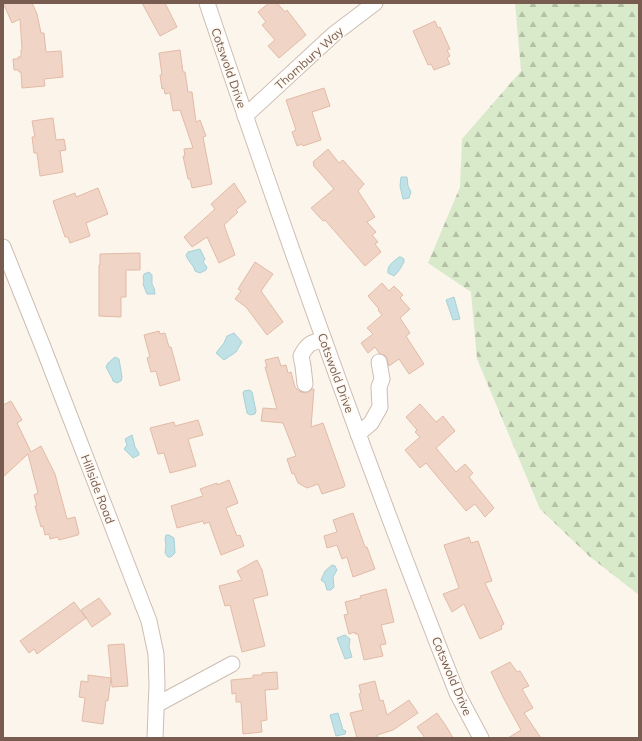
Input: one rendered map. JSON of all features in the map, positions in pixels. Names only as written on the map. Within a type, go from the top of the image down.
[{"type":"street","name":"Cotswold Drive","points":[[208,3],[245,116],[358,434],[457,693],[481,738]]},
{"type":"street","name":"Thornbury Way","points":[[245,116],[334,34],[376,3]]},
{"type":"street","name":"Hillside Road","points":[[3,247],[149,621],[156,654],[155,738]]},
{"type":"street","points":[[305,384],[301,356],[305,348],[314,341],[324,340]]},
{"type":"street","points":[[358,434],[371,423],[380,407],[379,386],[382,379],[379,362]]},
{"type":"street","points":[[156,705],[232,664]]},
{"type":"green space","points":[[515,3],[639,3],[639,595],[589,556],[540,509],[477,359],[471,292],[428,263],[460,187],[462,139],[521,71]]},
{"type":"water","points":[[401,177],[407,177],[408,186],[411,192],[409,198],[403,199],[400,186]]},
{"type":"water","points":[[200,249],[205,259],[203,262],[207,267],[206,270],[200,273],[195,271],[186,255],[188,252]]},
{"type":"water","points":[[399,257],[404,259],[404,262],[394,276],[388,273],[388,268]]},
{"type":"water","points":[[149,272],[152,275],[152,284],[155,294],[147,294],[143,284],[144,274]]},
{"type":"water","points":[[454,297],[460,319],[453,320],[446,300]]},
{"type":"water","points":[[234,333],[242,342],[236,352],[224,360],[216,353],[224,343],[227,336]]},
{"type":"water","points":[[115,357],[119,359],[122,377],[121,381],[117,383],[113,381],[106,367]]},
{"type":"water","points":[[250,390],[252,392],[256,411],[255,414],[250,415],[247,413],[243,393],[244,391]]},
{"type":"water","points":[[132,435],[135,447],[139,453],[139,455],[133,458],[124,449],[127,445],[125,439]]},
{"type":"water","points":[[166,535],[174,538],[175,553],[171,557],[168,557],[165,553]]},
{"type":"water","points":[[332,565],[335,566],[337,570],[333,577],[334,587],[331,590],[327,590],[325,583],[321,580],[325,571]]},
{"type":"water","points":[[345,635],[350,639],[349,647],[352,657],[345,659],[337,638]]},
{"type":"water","points":[[338,713],[343,730],[346,731],[345,734],[336,736],[330,715]]},
{"type":"building","points":[[3,3],[32,3],[37,14],[41,33],[44,33],[46,52],[61,51],[63,77],[44,79],[45,86],[22,88],[21,72],[19,72],[19,70],[14,70],[13,59],[18,59],[18,57],[21,57],[22,49],[20,19],[12,23]]},
{"type":"building","points":[[142,3],[165,3],[177,27],[160,36]]},
{"type":"building","points":[[269,3],[277,3],[285,12],[287,10],[306,35],[279,58],[268,46],[275,40],[262,25],[266,22],[258,12]]},
{"type":"building","points":[[435,21],[438,28],[440,27],[450,49],[447,50],[450,56],[447,58],[450,64],[434,70],[431,64],[428,65],[413,31]]},
{"type":"building","points":[[180,50],[188,92],[192,92],[196,122],[200,120],[206,136],[203,137],[212,184],[192,188],[190,179],[188,179],[183,156],[185,156],[184,149],[193,148],[180,110],[173,111],[170,93],[165,94],[164,88],[162,89],[160,75],[162,75],[159,53]]},
{"type":"building","points":[[324,88],[330,106],[312,112],[321,140],[303,146],[302,144],[297,146],[292,132],[296,130],[286,100]]},
{"type":"building","points":[[53,118],[56,140],[64,139],[66,150],[60,151],[63,172],[40,176],[37,153],[34,153],[32,137],[35,137],[32,121]]},
{"type":"building","points":[[328,149],[339,163],[343,160],[364,184],[358,191],[375,217],[367,222],[376,232],[372,235],[378,242],[375,244],[381,252],[365,266],[325,220],[323,221],[311,208],[334,189],[313,165],[313,162]]},
{"type":"building","points":[[234,183],[246,202],[236,210],[238,212],[224,225],[235,255],[219,263],[207,237],[192,247],[184,237],[215,209],[211,204]]},
{"type":"building","points":[[98,188],[108,214],[86,223],[90,236],[70,243],[68,237],[65,237],[53,201],[75,193],[76,197]]},
{"type":"building","points":[[140,253],[140,270],[126,270],[126,297],[121,297],[121,317],[99,316],[100,254]]},
{"type":"building","points":[[255,262],[273,274],[261,291],[283,322],[267,335],[246,307],[235,299],[241,291],[238,289]]},
{"type":"building","points":[[382,283],[389,291],[394,286],[403,295],[400,298],[410,309],[400,318],[410,333],[406,336],[424,364],[409,374],[399,359],[389,366],[386,356],[379,353],[375,347],[368,353],[361,343],[373,334],[367,328],[382,315],[368,296]]},
{"type":"building","points":[[159,331],[160,334],[165,333],[169,347],[171,347],[180,380],[160,386],[156,371],[151,372],[147,358],[150,357],[144,335]]},
{"type":"building","points":[[278,357],[281,366],[286,365],[288,373],[291,372],[295,387],[298,390],[306,393],[314,389],[311,427],[323,423],[345,485],[344,487],[322,494],[318,484],[307,488],[298,483],[294,473],[292,474],[287,459],[296,456],[283,423],[261,421],[263,408],[277,409],[265,367],[267,367],[265,360]]},
{"type":"building","points":[[11,401],[22,420],[17,423],[31,452],[41,446],[55,474],[67,519],[75,517],[79,533],[78,535],[59,540],[58,537],[50,539],[49,534],[45,535],[35,506],[37,506],[34,495],[38,493],[28,454],[3,477],[3,405]]},
{"type":"building","points":[[420,404],[436,422],[443,416],[455,431],[436,448],[456,472],[465,464],[473,473],[469,477],[494,508],[485,517],[475,504],[466,511],[426,463],[420,468],[405,450],[420,437],[415,432],[417,430],[406,417]]},
{"type":"building","points":[[198,420],[203,435],[188,439],[196,466],[170,473],[164,453],[158,454],[150,428],[174,422],[175,426]]},
{"type":"building","points":[[229,480],[238,503],[226,508],[237,536],[240,535],[244,546],[221,555],[209,522],[204,524],[203,521],[177,528],[171,506],[203,496],[200,489],[217,483],[217,485]]},
{"type":"building","points":[[353,513],[365,547],[367,547],[375,569],[353,577],[347,557],[342,559],[337,545],[327,548],[324,536],[337,532],[333,520]]},
{"type":"building","points":[[469,537],[471,543],[478,541],[492,581],[485,583],[504,624],[501,626],[502,629],[480,639],[464,604],[452,612],[443,594],[459,588],[444,545]]},
{"type":"building","points":[[257,560],[262,570],[268,595],[253,599],[265,646],[242,652],[230,605],[225,606],[219,586],[242,580],[237,571]]},
{"type":"building","points":[[386,589],[394,622],[381,625],[386,644],[380,645],[383,656],[364,660],[358,634],[355,634],[355,632],[349,634],[344,615],[348,614],[345,602]]},
{"type":"building","points":[[99,598],[111,614],[92,627],[81,610]]},
{"type":"building","points":[[74,602],[86,618],[37,654],[34,649],[29,653],[20,641]]},
{"type":"building","points":[[124,644],[128,686],[112,687],[108,645]]},
{"type":"building","points":[[510,662],[517,672],[520,671],[529,686],[522,689],[533,708],[524,713],[541,738],[508,738],[521,730],[491,672]]},
{"type":"building","points":[[277,672],[278,689],[265,690],[267,720],[261,721],[262,732],[243,734],[241,702],[236,702],[236,693],[232,694],[231,680],[253,678],[253,675]]},
{"type":"building","points":[[88,675],[111,678],[103,724],[82,721],[85,698],[79,697],[81,681],[88,682]]},
{"type":"building","points":[[375,681],[380,701],[383,700],[387,715],[409,700],[418,713],[393,730],[377,735],[378,738],[357,738],[350,713],[363,710],[359,694],[361,693],[359,685]]},
{"type":"building","points":[[437,713],[453,738],[425,738],[417,727]]}]
